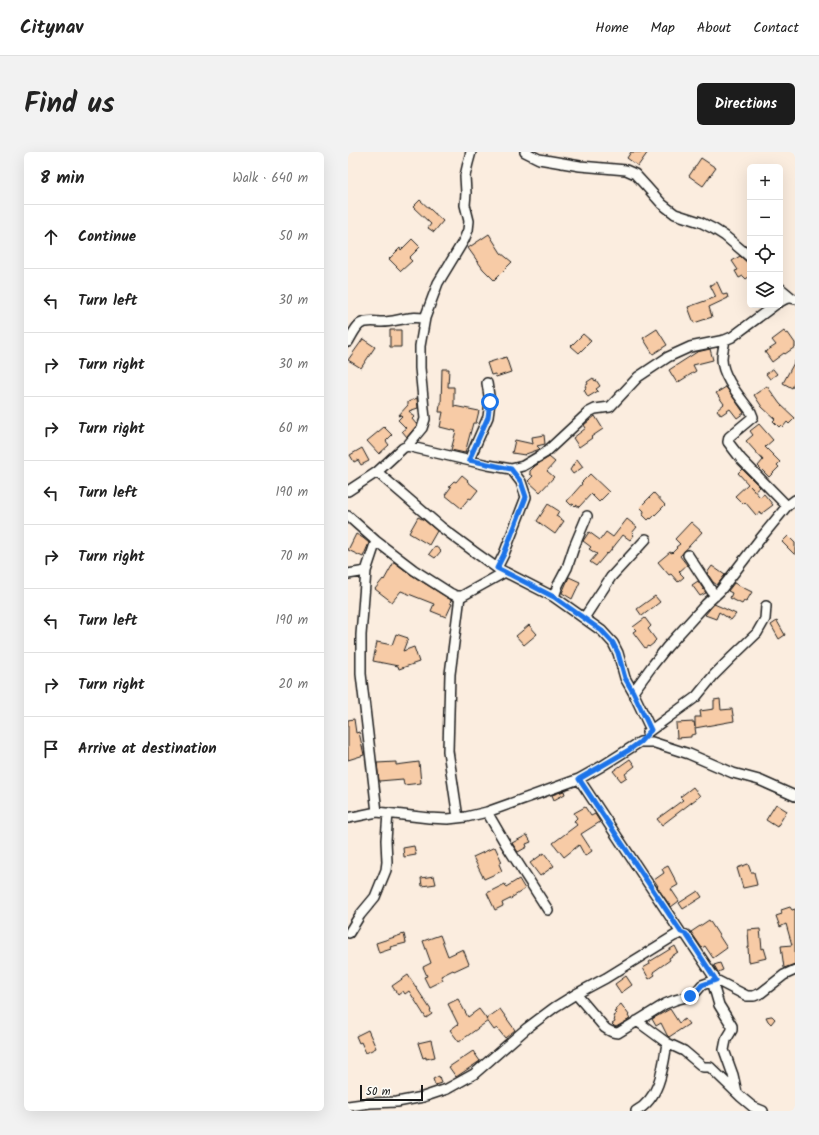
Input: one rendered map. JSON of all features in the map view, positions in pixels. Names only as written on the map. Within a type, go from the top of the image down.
[{"type":"street","points":[[348,491],[377,472],[407,446],[422,428],[425,419],[420,368],[420,346],[425,318],[438,284],[464,240],[468,230],[469,221],[465,205],[465,176],[471,152]]},
{"type":"street","points":[[525,152],[539,159],[580,166],[626,170],[635,174],[662,204],[675,214],[700,222],[714,229],[747,254]]},
{"type":"street","points":[[783,290],[794,298]]},
{"type":"street","points":[[783,299],[794,298]]},
{"type":"street","points":[[407,446],[511,469],[523,466],[545,454],[589,412],[595,409],[610,407],[638,377],[668,357],[690,347],[725,340],[737,334],[771,308]]},
{"type":"street","points":[[348,342],[359,324],[388,322],[409,318],[425,318]]},
{"type":"street","points":[[725,340],[722,359],[724,371],[753,417],[729,437],[728,442],[741,459],[787,506]]},
{"type":"street","points":[[469,460],[488,417],[490,402],[487,383]]},
{"type":"street","points":[[348,516],[376,541],[414,570],[450,594],[462,596],[501,570],[504,554],[526,497],[521,482],[511,469]]},
{"type":"street","points":[[377,472],[441,527],[501,570],[554,597],[602,631],[613,643],[618,653],[625,678],[651,730]]},
{"type":"street","points":[[633,692],[667,647],[715,596],[760,538],[787,506],[795,500]]},
{"type":"street","points":[[554,597],[587,516]]},
{"type":"street","points":[[584,618],[611,577],[646,539]]},
{"type":"street","points":[[376,541],[366,571],[361,635],[362,674],[377,812]]},
{"type":"street","points":[[688,555],[715,596]]},
{"type":"street","points":[[348,574],[366,571]]},
{"type":"street","points":[[458,818],[448,751],[450,674],[460,596]]},
{"type":"street","points":[[348,818],[377,812],[429,818],[448,819],[466,817],[487,812],[579,779],[640,742],[651,730],[696,697],[731,658],[757,634],[765,619],[766,606]]},
{"type":"street","points":[[640,742],[652,742],[689,754],[733,773],[759,780],[795,796]]},
{"type":"street","points":[[579,779],[681,932],[686,934],[714,980],[719,1005],[732,1026],[732,1030],[726,1040],[724,1050],[733,1075],[737,1094]]},
{"type":"street","points":[[487,812],[548,910]]},
{"type":"street","points":[[349,933],[360,915],[375,897],[386,870],[388,813]]},
{"type":"street","points":[[348,1106],[370,1103],[397,1102],[423,1097],[447,1089],[474,1074],[527,1028],[555,1007],[681,932]]},
{"type":"street","points":[[576,994],[605,1028],[610,1032],[618,1033],[665,1004],[690,996],[702,985],[714,980],[747,996],[754,996],[761,993],[784,975],[795,970]]},
{"type":"street","points":[[637,1021],[667,1043],[684,1051],[703,1067],[713,1069],[737,1094],[753,1107],[763,1111]]},
{"type":"street","points":[[636,1111],[648,1102],[653,1095],[661,1073],[667,1043]]},
{"type":"building","points":[[631,152],[648,152],[638,166],[627,158]]},
{"type":"building","points":[[701,158],[716,168],[703,186],[689,176]]},
{"type":"building","points":[[420,200],[443,221],[434,232],[428,228],[431,224],[413,207]]},
{"type":"building","points":[[489,234],[501,253],[512,262],[494,280],[483,269],[468,248]]},
{"type":"building","points":[[412,239],[420,247],[409,258],[412,261],[401,271],[389,259]]},
{"type":"building","points":[[740,256],[747,262],[747,278],[743,276],[739,278],[735,271],[738,270],[732,261]]},
{"type":"building","points":[[717,282],[723,295],[727,294],[728,298],[709,307],[712,317],[694,323],[688,307],[716,297],[710,285]]},
{"type":"building","points":[[657,329],[667,345],[653,354],[643,338]]},
{"type":"building","points":[[390,330],[401,330],[401,347],[390,347]]},
{"type":"building","points":[[784,331],[786,334],[788,333],[795,343],[795,347],[772,362],[765,352],[776,345],[772,340]]},
{"type":"building","points":[[583,334],[591,341],[579,353],[571,346]]},
{"type":"building","points":[[363,339],[375,347],[361,368],[348,360]]},
{"type":"building","points":[[710,349],[713,360],[693,365],[696,371],[677,383],[669,370],[697,352]]},
{"type":"building","points":[[506,357],[511,372],[496,377],[495,374],[491,375],[487,363]]},
{"type":"building","points":[[795,361],[795,382],[792,388],[783,383]]},
{"type":"building","points":[[442,369],[449,369],[448,387],[454,387],[454,406],[479,411],[476,423],[473,423],[465,453],[451,450],[456,431],[440,427],[443,412],[439,412],[441,405]]},
{"type":"building","points":[[773,369],[777,374],[770,379],[766,374]]},
{"type":"building","points":[[593,378],[600,386],[596,389],[598,391],[588,397],[584,390],[586,388],[585,386],[588,384],[587,382]]},
{"type":"building","points":[[767,386],[780,404],[795,418],[789,424],[787,422],[783,427],[781,425],[779,427],[773,421],[775,419],[762,407],[754,395]]},
{"type":"building","points":[[726,387],[744,413],[737,418],[730,409],[721,415],[717,410],[724,404],[716,393]]},
{"type":"building","points":[[417,398],[418,408],[409,411],[414,417],[412,419],[417,425],[407,437],[402,431],[406,428],[398,420],[402,416],[398,416],[408,405],[408,402]]},
{"type":"building","points":[[595,416],[603,429],[579,447],[573,438],[586,428],[584,425]]},
{"type":"building","points":[[759,424],[773,440],[765,447],[780,462],[777,465],[779,467],[769,477],[758,466],[763,460],[746,441],[753,435],[750,431]]},
{"type":"building","points":[[384,427],[392,435],[386,441],[389,445],[379,454],[367,441]]},
{"type":"building","points":[[544,435],[545,444],[537,446],[540,449],[525,455],[512,453],[515,440],[533,444],[532,437]]},
{"type":"building","points":[[362,448],[369,461],[361,465],[358,460],[354,462],[350,455]]},
{"type":"building","points":[[549,457],[555,462],[547,471],[554,477],[540,492],[528,481],[533,476],[530,474],[530,471]]},
{"type":"building","points":[[577,459],[583,467],[573,474],[570,470]]},
{"type":"building","points":[[742,469],[760,487],[755,491],[750,486],[760,497],[764,494],[773,505],[761,514],[760,512],[756,515],[745,502],[743,504],[735,496],[748,484],[738,473]]},
{"type":"building","points":[[590,474],[609,492],[599,502],[591,494],[579,507],[573,504],[571,505],[567,501]]},
{"type":"building","points":[[462,475],[478,490],[461,508],[445,495],[451,487],[449,486],[454,481],[456,482]]},
{"type":"building","points":[[654,493],[665,505],[651,519],[650,518],[648,520],[643,515],[644,511],[640,507]]},
{"type":"building","points":[[548,504],[559,511],[556,516],[564,521],[555,534],[537,521]]},
{"type":"building","points":[[418,517],[437,531],[429,545],[409,533]]},
{"type":"building","points":[[627,519],[637,527],[632,533],[634,535],[630,540],[623,535],[596,566],[590,562],[597,554],[589,549],[591,547],[583,541],[589,532],[600,540],[606,532],[613,537]]},
{"type":"building","points":[[691,522],[702,532],[680,556],[687,565],[679,572],[684,577],[678,582],[671,574],[669,575],[658,562],[677,548],[676,547],[680,544],[675,539]]},
{"type":"building","points":[[356,534],[369,543],[363,557],[348,550]]},
{"type":"building","points":[[788,536],[795,543],[795,555],[782,542]]},
{"type":"building","points":[[435,546],[441,551],[435,558],[429,554]]},
{"type":"building","points":[[394,562],[451,600],[450,603],[452,604],[446,617],[431,611],[434,604],[401,591],[392,602],[375,589],[383,579],[384,580]]},
{"type":"building","points":[[712,566],[725,575],[717,585],[707,573]]},
{"type":"building","points":[[569,577],[580,582],[572,599],[562,593]]},
{"type":"building","points":[[698,581],[706,593],[700,596],[692,585]]},
{"type":"building","points":[[734,583],[752,592],[746,602],[744,601],[742,604],[730,598],[732,593],[728,591]]},
{"type":"building","points":[[655,596],[660,602],[642,616],[637,609]]},
{"type":"building","points":[[714,604],[736,614],[731,620],[719,612],[716,619],[705,615]]},
{"type":"building","points":[[645,618],[651,626],[648,629],[656,640],[649,647],[648,646],[645,648],[633,632],[636,630],[633,627]]},
{"type":"building","points":[[777,621],[785,635],[779,639],[771,625]]},
{"type":"building","points":[[529,625],[537,634],[524,645],[516,636]]},
{"type":"building","points":[[396,634],[408,638],[403,651],[414,647],[419,662],[399,669],[398,666],[373,661],[377,642],[392,645]]},
{"type":"building","points":[[720,699],[721,710],[732,709],[734,721],[695,728],[696,734],[691,735],[691,737],[677,738],[676,723],[694,722],[695,727],[695,717],[701,717],[700,711],[714,709],[714,700]]},
{"type":"building","points":[[354,719],[356,733],[359,732],[364,755],[348,760],[348,720]]},
{"type":"building","points":[[630,759],[635,766],[625,774],[627,777],[621,781],[613,771]]},
{"type":"building","points":[[396,762],[396,765],[419,762],[421,783],[404,785],[403,779],[379,781],[377,763]]},
{"type":"building","points":[[693,787],[700,796],[662,825],[657,819],[683,800],[680,797]]},
{"type":"building","points":[[564,791],[565,794],[554,800],[552,795]]},
{"type":"building","points":[[776,804],[787,811],[777,827],[766,820]]},
{"type":"building","points":[[585,807],[591,816],[595,814],[600,822],[581,834],[592,851],[585,856],[579,845],[564,857],[553,843],[577,825],[574,821],[577,818],[574,813]]},
{"type":"building","points":[[527,835],[531,842],[526,844],[527,847],[518,852],[512,843]]},
{"type":"building","points":[[414,846],[416,855],[404,857],[403,848]]},
{"type":"building","points":[[495,847],[502,862],[499,864],[502,871],[484,879],[473,857]]},
{"type":"building","points":[[544,853],[554,866],[540,876],[530,863]]},
{"type":"building","points":[[748,864],[751,872],[754,872],[757,885],[743,888],[737,868]]},
{"type":"building","points":[[668,866],[678,885],[671,889],[679,901],[671,907],[654,880],[664,873],[662,869]]},
{"type":"building","points":[[434,876],[436,884],[422,886],[421,878]]},
{"type":"building","points":[[519,879],[525,889],[502,903],[503,906],[495,910],[487,893],[505,884],[506,887]]},
{"type":"building","points":[[698,891],[702,897],[683,909],[679,903]]},
{"type":"building","points":[[790,907],[792,910],[795,909],[795,964],[784,968],[781,946],[792,945],[786,924],[780,927],[776,916],[782,914],[781,910]]},
{"type":"building","points":[[709,920],[727,948],[713,958],[705,946],[702,948],[691,932]]},
{"type":"building","points":[[760,929],[762,949],[764,948],[767,958],[749,962],[748,930]]},
{"type":"building","points":[[404,934],[406,943],[390,947],[391,949],[379,953],[376,943]]},
{"type":"building","points":[[440,935],[448,956],[463,949],[469,964],[441,976],[443,980],[429,987],[424,977],[427,976],[423,967],[431,963],[423,941]]},
{"type":"building","points":[[675,946],[678,952],[669,958],[670,960],[653,972],[655,975],[649,979],[643,968],[650,964],[649,962]]},
{"type":"building","points":[[720,963],[723,970],[718,972],[714,965]]},
{"type":"building","points":[[408,975],[431,1010],[430,1011],[432,1014],[426,1018],[409,991],[405,994],[403,991],[398,995],[392,986]]},
{"type":"building","points":[[626,976],[632,985],[621,993],[615,984]]},
{"type":"building","points":[[458,999],[468,1017],[479,1009],[488,1021],[459,1042],[450,1030],[458,1024],[448,1004]]},
{"type":"building","points":[[621,1004],[629,1015],[628,1016],[630,1019],[616,1027],[612,1024],[615,1022],[613,1016],[616,1014],[614,1012],[616,1011],[615,1009]]},
{"type":"building","points":[[500,1009],[515,1030],[505,1038],[497,1028],[494,1030],[486,1019]]},
{"type":"building","points":[[670,1009],[679,1023],[685,1019],[689,1024],[669,1037],[661,1023],[656,1026],[652,1019]]},
{"type":"building","points":[[772,1016],[775,1019],[771,1024],[766,1017]]},
{"type":"building","points":[[368,1030],[376,1048],[366,1053],[361,1042],[359,1043],[356,1036]]},
{"type":"building","points":[[431,1040],[435,1057],[426,1059],[426,1057],[423,1058],[418,1043]]},
{"type":"building","points":[[473,1051],[480,1061],[456,1077],[449,1067]]},
{"type":"building","points":[[439,1076],[441,1083],[435,1085],[433,1079]]},
{"type":"route","points":[[490,402],[488,417],[469,460],[511,469],[521,482],[526,497],[497,568],[554,597],[602,631],[613,643],[618,653],[625,678],[651,730],[640,742],[629,750],[579,779],[681,932],[686,934],[716,980],[702,985],[690,996]]}]
